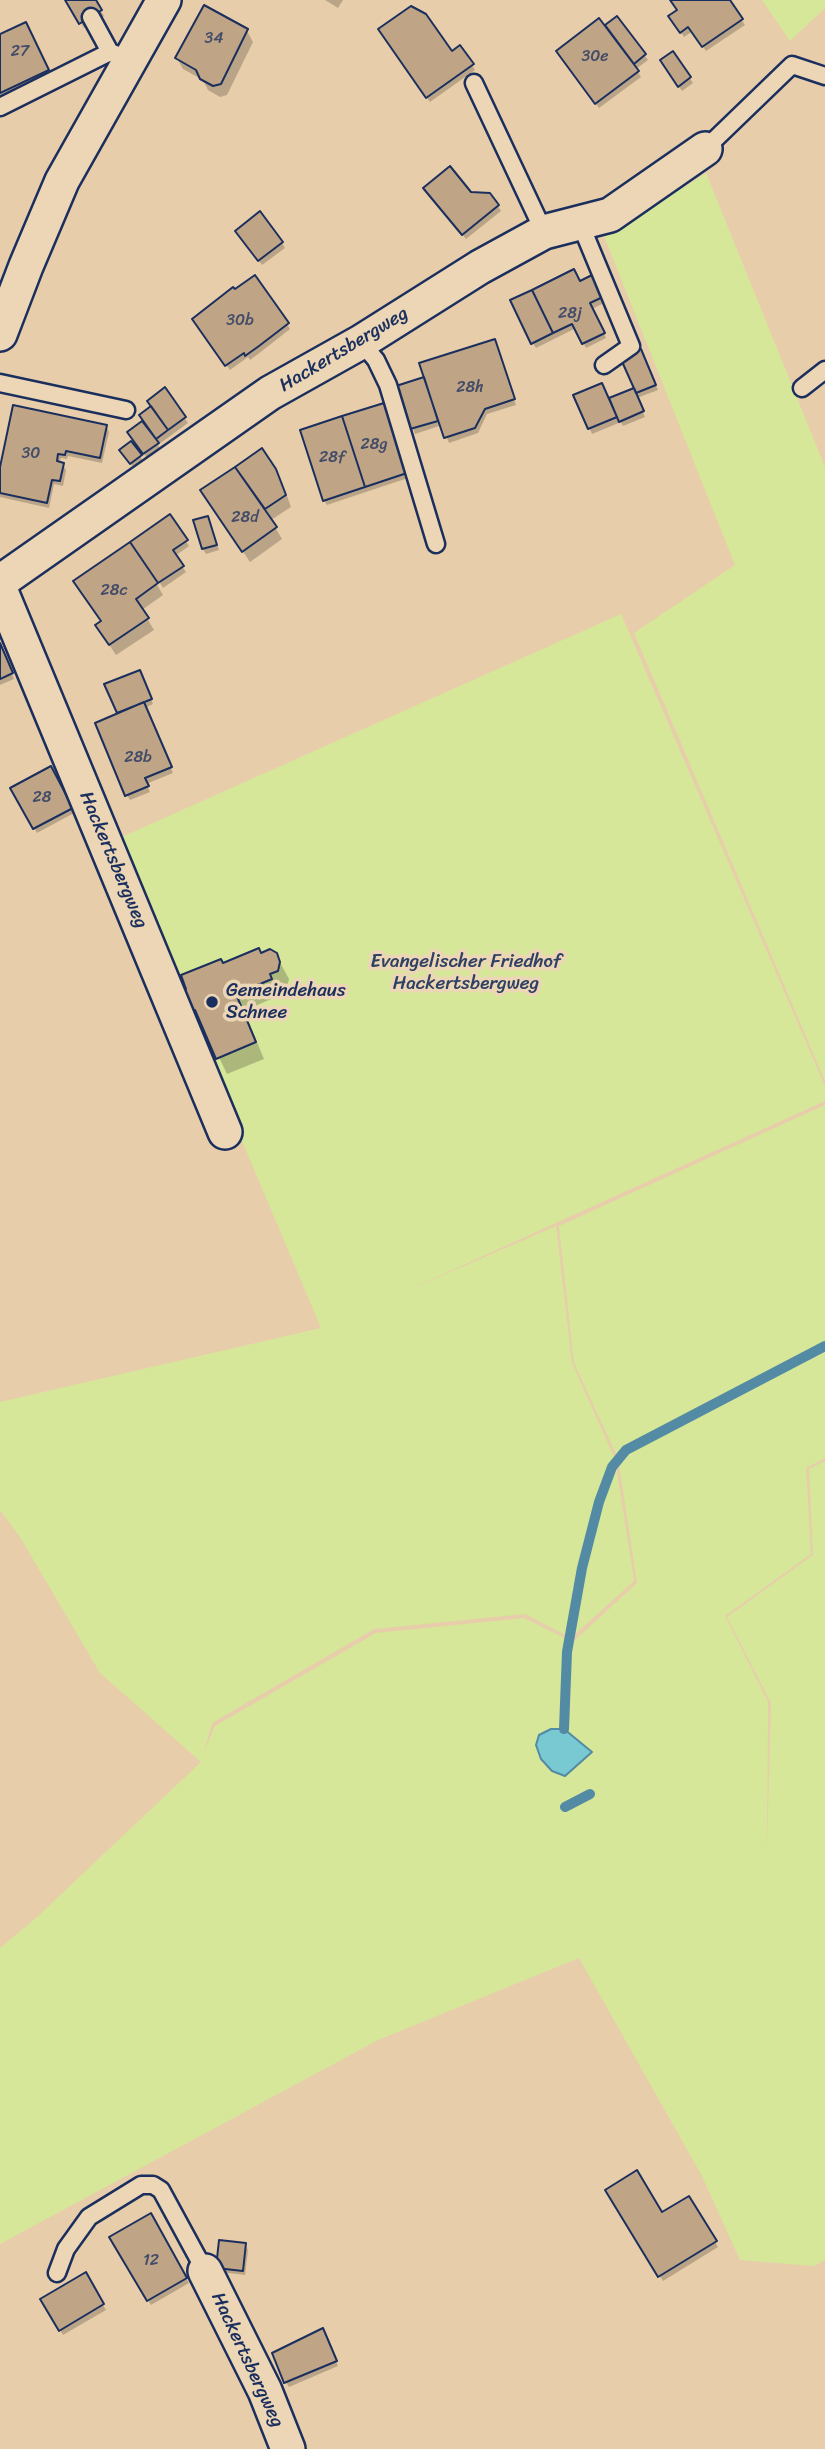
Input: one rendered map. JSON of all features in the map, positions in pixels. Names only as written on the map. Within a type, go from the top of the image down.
[{"type":"street","points":[[0,334],[62,181],[120,56],[164,0]]},
{"type":"street","name":"Hackertsbergweg","points":[[0,582],[270,393],[361,342],[480,267],[544,232],[610,215],[705,149]]},
{"type":"street","name":"Hackertsbergweg","points":[[0,589],[225,1132]]},
{"type":"street","name":"Hackertsbergweg","points":[[205,2270],[265,2392],[288,2449]]},
{"type":"lane","points":[[0,107],[120,56],[91,17]]},
{"type":"lane","points":[[705,149],[792,65],[825,76]]},
{"type":"lane","points":[[474,83],[544,232]]},
{"type":"lane","points":[[580,223],[631,346],[604,365]]},
{"type":"lane","points":[[361,342],[376,360],[388,385],[436,544]]},
{"type":"lane","points":[[802,388],[825,370]]},
{"type":"lane","points":[[0,383],[126,410]]},
{"type":"lane","points":[[57,2273],[66,2249],[89,2217],[141,2185],[153,2185],[161,2190],[205,2270]]},
{"type":"green space","points":[[762,0],[825,0],[825,8],[790,41]]},
{"type":"green space","points":[[706,173],[825,467],[825,1081],[634,633],[735,565],[604,236]]},
{"type":"green space","name":"Evangelischer Friedhof Hackertsbergweg","points":[[621,614],[825,1086],[825,1101],[395,1296],[556,1226],[572,1363],[615,1459],[634,1581],[571,1638],[525,1614],[374,1629],[212,1723],[204,1752],[215,1726],[376,1633],[524,1618],[573,1642],[637,1583],[618,1458],[574,1363],[559,1226],[825,1105],[825,1458],[806,1468],[811,1554],[725,1616],[768,1702],[767,1853],[771,1703],[727,1617],[813,1555],[809,1469],[825,1461],[825,2260],[814,2266],[740,2260],[702,2176],[579,1958],[378,2040],[0,2244],[0,1948],[36,1918],[201,1762],[100,1673],[20,1537],[0,1510],[0,1402],[321,1328],[115,840]]},
{"type":"water","points":[[551,1729],[564,1729],[592,1752],[565,1776],[552,1771],[541,1759],[536,1745],[539,1735]]},
{"type":"building","points":[[65,0],[96,0],[102,10],[79,24]]},
{"type":"building","points":[[670,0],[730,0],[743,19],[702,47],[688,27],[680,33],[668,16],[677,10]]},
{"type":"building","points":[[204,5],[248,29],[221,84],[213,86],[200,79],[196,70],[175,58]]},
{"type":"building","points":[[411,6],[426,14],[452,51],[460,45],[474,64],[426,98],[378,29]]},
{"type":"building","points":[[617,16],[646,54],[634,64],[605,25]]},
{"type":"building","points":[[599,18],[639,71],[595,104],[556,51]]},
{"type":"building","points":[[26,22],[49,70],[0,93],[0,34]]},
{"type":"building","points":[[673,51],[691,77],[678,87],[660,60]]},
{"type":"building","points":[[450,166],[471,192],[490,193],[499,205],[462,235],[423,188]]},
{"type":"building","points":[[260,211],[283,242],[258,261],[235,231]]},
{"type":"building","points":[[574,269],[580,281],[594,274],[605,296],[590,303],[605,333],[582,344],[572,324],[553,333],[532,290]]},
{"type":"building","points":[[255,275],[289,323],[245,356],[244,353],[225,366],[192,319],[233,287],[235,289]]},
{"type":"building","points":[[532,290],[553,333],[531,344],[510,300]]},
{"type":"building","points":[[495,339],[515,399],[485,409],[475,428],[444,438],[419,363]]},
{"type":"building","points":[[641,349],[656,385],[636,393],[620,357]]},
{"type":"building","points":[[424,377],[438,421],[410,429],[396,386]]},
{"type":"building","points":[[602,383],[617,417],[588,429],[573,395]]},
{"type":"building","points":[[165,387],[186,417],[168,430],[147,401]]},
{"type":"building","points":[[634,388],[644,411],[619,422],[609,398]]},
{"type":"building","points":[[384,403],[407,473],[365,487],[342,416]]},
{"type":"building","points":[[13,405],[107,425],[100,458],[66,451],[65,455],[58,454],[57,461],[64,463],[60,481],[52,480],[47,503],[0,493],[0,467]]},
{"type":"building","points":[[151,406],[168,430],[156,439],[139,415]]},
{"type":"building","points":[[342,416],[365,487],[323,501],[300,430]]},
{"type":"building","points":[[142,421],[159,443],[143,454],[127,432]]},
{"type":"building","points":[[131,441],[142,455],[130,464],[119,450]]},
{"type":"building","points":[[262,448],[276,469],[286,495],[265,509],[235,467]]},
{"type":"building","points":[[235,467],[277,527],[242,552],[200,490]]},
{"type":"building","points":[[170,514],[188,540],[173,550],[184,566],[158,583],[130,542]]},
{"type":"building","points":[[208,516],[217,545],[202,549],[193,520]]},
{"type":"building","points":[[130,542],[158,583],[136,599],[149,618],[109,645],[95,625],[101,621],[73,581]]},
{"type":"building","points":[[0,643],[13,673],[0,679]]},
{"type":"building","points":[[140,670],[152,699],[117,713],[104,684]]},
{"type":"building","points":[[144,702],[172,767],[145,778],[149,786],[125,796],[95,723]]},
{"type":"building","points":[[51,766],[73,808],[33,829],[10,788]]},
{"type":"building","name":"Gemeindehaus Schnee","points":[[259,948],[261,953],[270,949],[277,953],[280,962],[278,971],[270,974],[272,979],[236,994],[256,1042],[216,1059],[195,1010],[189,1012],[180,991],[186,989],[181,975],[221,959],[223,963]]},
{"type":"building","points":[[637,2170],[662,2212],[689,2196],[717,2241],[658,2277],[605,2190]]},
{"type":"building","points":[[151,2213],[187,2278],[147,2301],[109,2237]]},
{"type":"building","points":[[219,2240],[246,2243],[243,2271],[216,2268]]},
{"type":"building","points":[[86,2272],[104,2304],[59,2331],[40,2299]]},
{"type":"building","points":[[323,2328],[337,2361],[284,2383],[272,2353]]},
{"type":"waterway","points":[[564,1729],[567,1652],[582,1568],[599,1502],[612,1467],[626,1450],[825,1346]]},
{"type":"waterway","points":[[565,1807],[590,1794]]},
{"type":"place","name":"Gemeindehaus Schnee","points":[[212,1002]]}]
